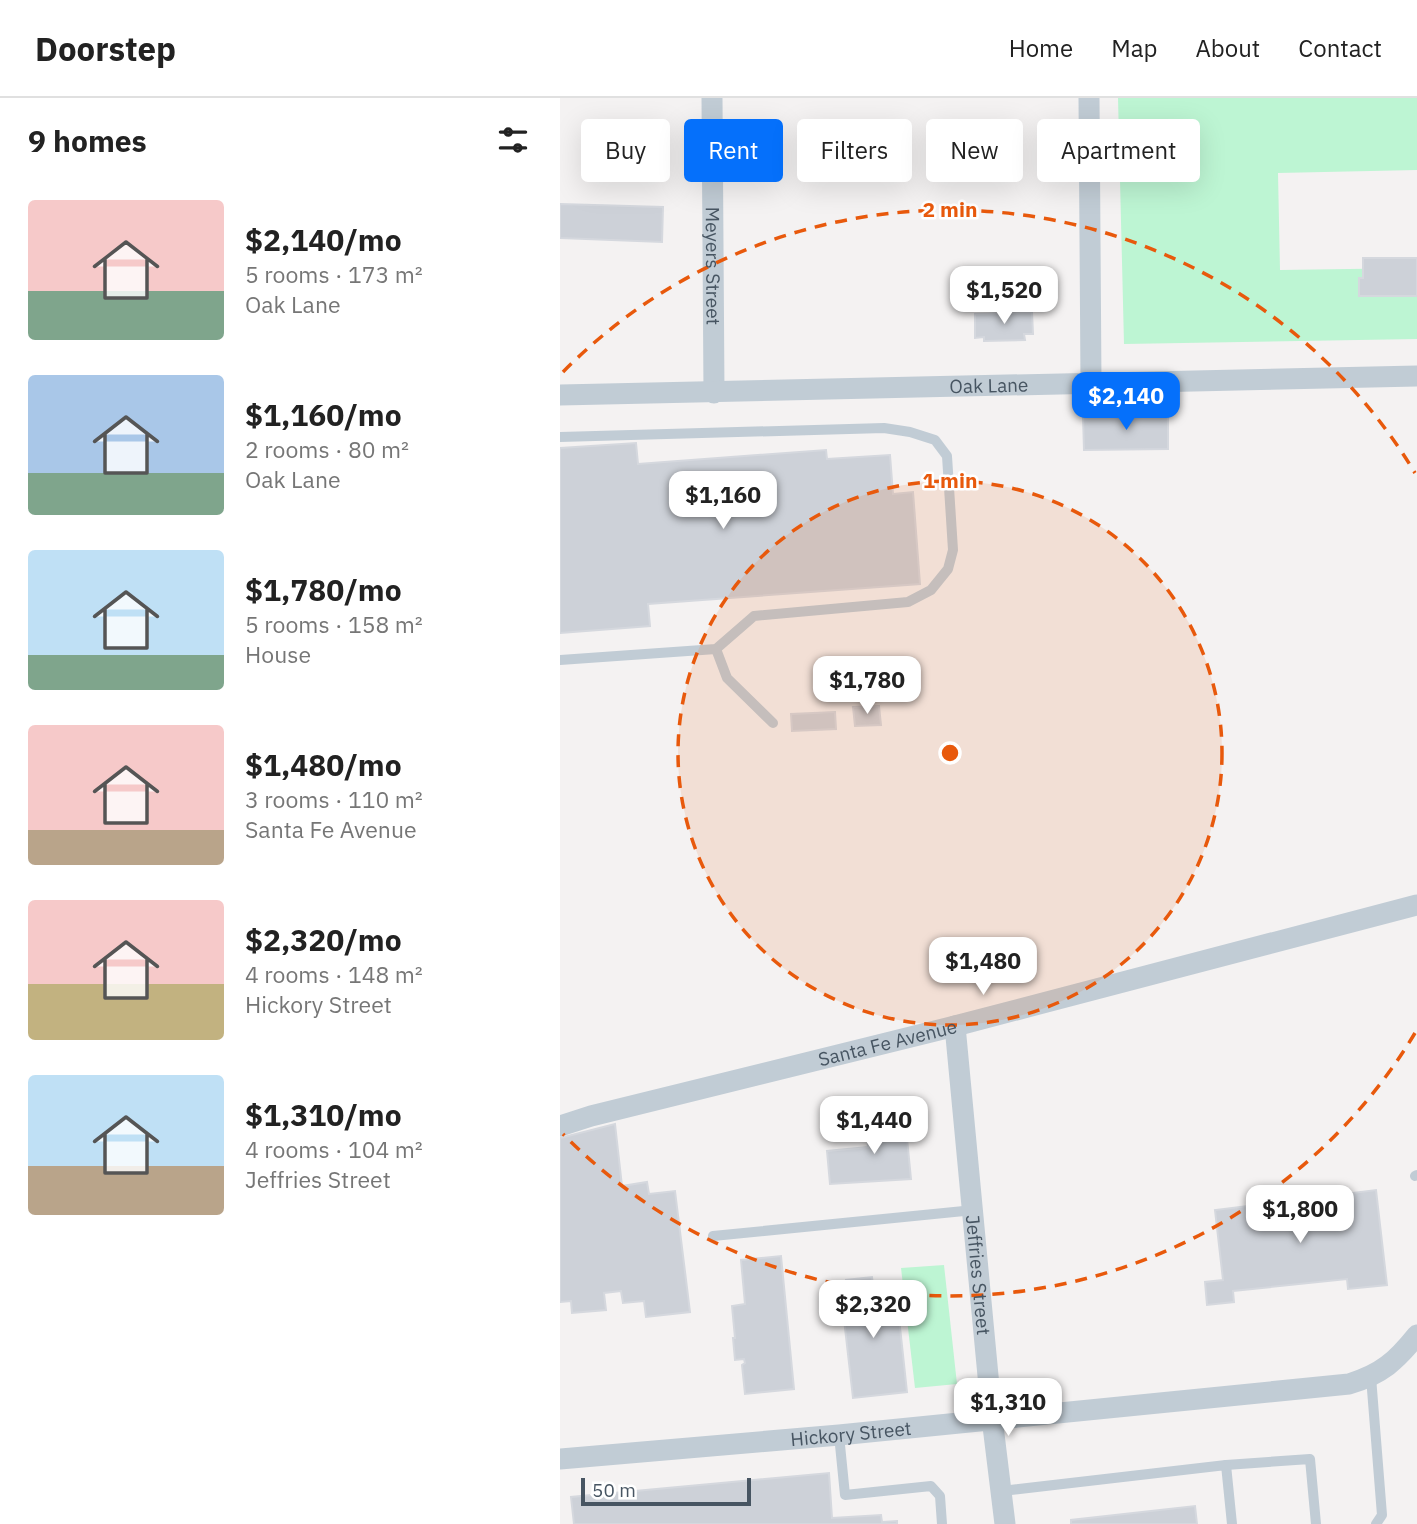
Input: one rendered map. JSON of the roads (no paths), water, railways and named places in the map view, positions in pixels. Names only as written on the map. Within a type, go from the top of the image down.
[{"type":"street","name":"Meyers Street","points":[[712,98],[714,393]]},
{"type":"street","points":[[1089,98],[1091,382]]},
{"type":"street","name":"Oak Lane","points":[[560,395],[1417,376]]},
{"type":"street","name":"Santa Fe Avenue","points":[[560,1126],[1417,905]]},
{"type":"street","name":"Jeffries Street","points":[[955,1026],[992,1418],[1005,1524]]},
{"type":"street","name":"Hickory Street","points":[[560,1459],[839,1435],[1349,1384],[1371,1377],[1390,1365],[1417,1335]]},
{"type":"lane","points":[[560,437],[884,428],[910,432],[934,440],[947,456],[953,550],[948,569],[931,590],[908,602],[754,617],[716,649],[560,660]]},
{"type":"lane","points":[[716,649],[727,678],[773,723]]},
{"type":"lane","points":[[713,1236],[974,1210]]},
{"type":"lane","points":[[1371,1377],[1382,1515],[1376,1524]]},
{"type":"lane","points":[[839,1435],[845,1495],[931,1486],[940,1496],[942,1524]]},
{"type":"lane","points":[[1002,1491],[1226,1465],[1310,1459],[1316,1524]]},
{"type":"lane","points":[[1226,1465],[1232,1524]]}]
